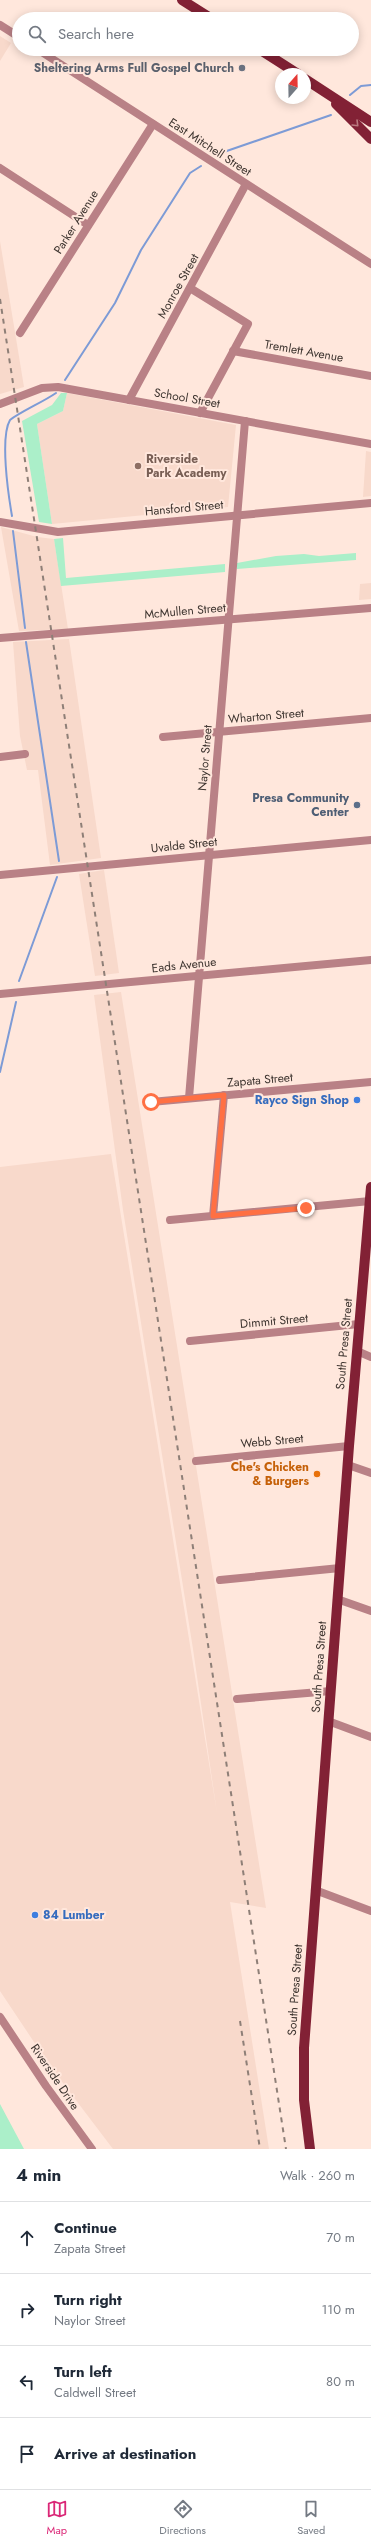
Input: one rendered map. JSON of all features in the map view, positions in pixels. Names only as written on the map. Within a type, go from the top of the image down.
[{"type":"main road","points":[[182,0],[201,12]]},
{"type":"main road","points":[[270,56],[289,68]]},
{"type":"main road","points":[[311,83],[371,122]]},
{"type":"main road","points":[[322,89],[371,139]]},
{"type":"main road","name":"South Presa Street","points":[[310,2149],[303,2070],[337,1599],[359,1324],[369,1241],[371,1187]]},
{"type":"street","points":[[0,25],[12,33]]},
{"type":"street","name":"East Mitchell Street","points":[[48,56],[371,264]]},
{"type":"street","name":"Parker Avenue","points":[[20,333],[153,124]]},
{"type":"street","points":[[0,168],[88,225]]},
{"type":"street","name":"Monroe Street","points":[[129,400],[246,184]]},
{"type":"street","points":[[190,288],[248,324],[200,412]]},
{"type":"street","name":"Tremlett Avenue","points":[[233,350],[371,376]]},
{"type":"street","name":"School Street","points":[[0,404],[50,387],[200,412],[371,444]]},
{"type":"street","name":"Naylor Street","points":[[189,1098],[245,421]]},
{"type":"street","name":"Hansford Street","points":[[0,522],[58,532],[371,503]]},
{"type":"street","name":"McMullen Street","points":[[0,638],[371,608]]},
{"type":"street","name":"Wharton Street","points":[[163,737],[371,718]]},
{"type":"street","points":[[0,757],[26,754]]},
{"type":"street","name":"Uvalde Street","points":[[0,875],[208,854],[371,840]]},
{"type":"street","name":"Eads Avenue","points":[[0,994],[371,960]]},
{"type":"street","name":"Zapata Street","points":[[151,1102],[371,1082]]},
{"type":"street","points":[[213,1216],[224,1095]]},
{"type":"street","points":[[170,1220],[370,1201]]},
{"type":"street","name":"Dimmit Street","points":[[190,1341],[359,1324]]},
{"type":"street","points":[[357,1352],[371,1356]]},
{"type":"street","name":"Webb Street","points":[[196,1461],[349,1446]]},
{"type":"street","points":[[348,1465],[371,1473]]},
{"type":"street","points":[[220,1580],[340,1568]]},
{"type":"street","points":[[337,1599],[371,1611]]},
{"type":"street","points":[[237,1699],[331,1691]]},
{"type":"street","points":[[328,1721],[371,1737]]},
{"type":"street","points":[[315,1890],[371,1911]]},
{"type":"street","name":"Riverside Drive","points":[[0,2017],[54,2099],[92,2149]]},
{"type":"shaded area","points":[[0,36],[11,43],[0,61]]},
{"type":"shaded area","points":[[0,241],[24,387],[0,394]]},
{"type":"shaded area","name":"Riverside Park Academy","points":[[67,393],[236,425],[228,507],[52,524],[37,424],[63,411]]},
{"type":"shaded area","points":[[366,451],[371,452],[371,496],[363,497]]},
{"type":"shaded area","points":[[1,527],[37,537],[54,539],[68,629],[19,631]]},
{"type":"shaded area","points":[[371,583],[371,599],[359,600],[360,584]]},
{"type":"shaded area","points":[[69,639],[101,858],[50,865],[38,770],[27,770],[20,736],[13,642]]},
{"type":"shaded area","points":[[104,870],[119,973],[95,976],[79,874]]},
{"type":"shaded area","points":[[121,992],[266,1908],[230,1902],[269,2149],[113,2149],[50,2066],[0,1991],[0,1167],[111,1154],[217,1813],[193,1649],[123,1210],[94,995]]},
{"type":"green space","points":[[61,393],[67,393],[63,411],[37,424],[52,524],[39,522],[22,421],[52,405]]},
{"type":"green space","points":[[63,538],[66,578],[225,564],[225,572],[61,586],[54,539]]},
{"type":"green space","points":[[356,553],[356,560],[237,569],[237,563],[276,556],[304,554],[319,556]]},
{"type":"green space","points":[[0,2104],[24,2149],[0,2149]]},
{"type":"waterway","points":[[350,95],[361,86],[371,85]]},
{"type":"waterway","points":[[218,154],[331,115]]},
{"type":"waterway","points":[[65,380],[115,303],[141,250],[190,173],[201,166]]},
{"type":"waterway","points":[[12,516],[5,452],[7,428],[10,420],[56,393]]},
{"type":"waterway","points":[[13,531],[25,628]]},
{"type":"waterway","points":[[26,642],[59,861]]},
{"type":"waterway","points":[[19,981],[57,877]]},
{"type":"waterway","points":[[0,1072],[16,1002]]},
{"type":"railway","points":[[0,299],[286,2149]]},
{"type":"railway","points":[[240,2021],[260,2149]]},
{"type":"place","name":"Sheltering Arms Full Gospel Church","points":[[242,68]]},
{"type":"place","name":"Riverside Park Academy","points":[[138,466]]},
{"type":"place","name":"Presa Community Center","points":[[357,805]]},
{"type":"place","name":"Rayco Sign Shop","points":[[357,1100]]},
{"type":"place","name":"Che's Chicken & Burgers","points":[[317,1474]]},
{"type":"place","name":"84 Lumber","points":[[35,1915]]},
{"type":"route","points":[[151,1102],[224,1095],[213,1216],[275,1212],[306,1208]]}]
